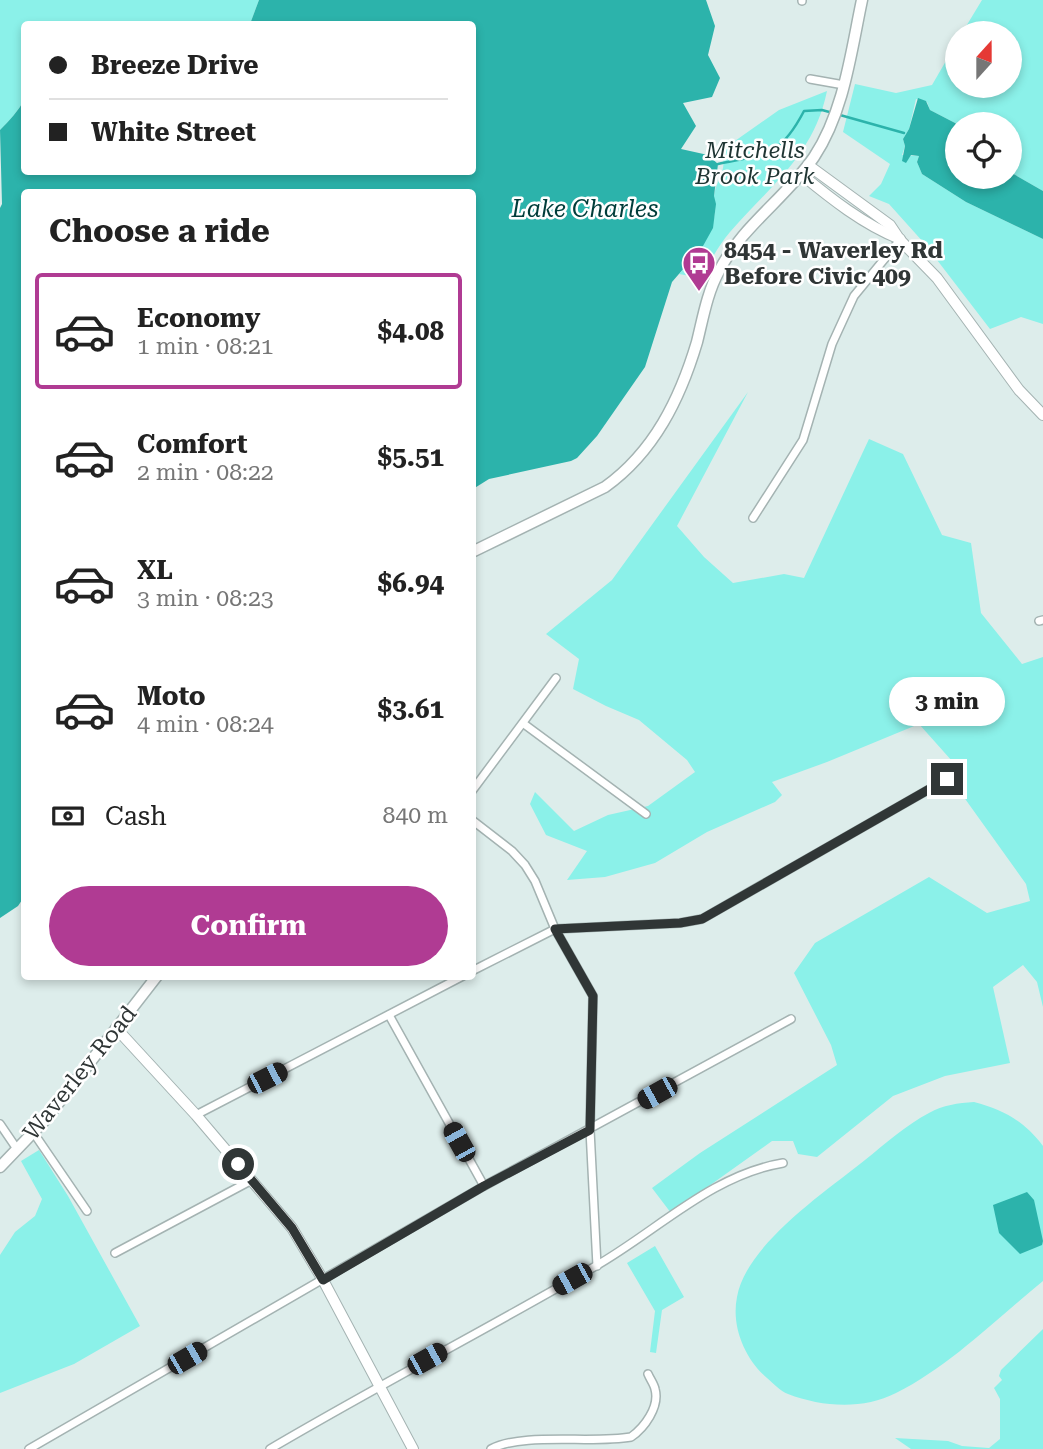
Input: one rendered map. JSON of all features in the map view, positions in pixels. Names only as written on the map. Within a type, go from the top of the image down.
[{"type":"main road","points":[[476,550],[605,487],[619,477],[648,447],[673,407],[684,383],[709,293],[725,260],[804,169],[822,142],[844,85],[862,0]]},
{"type":"main road","name":"Waverley Road","points":[[0,1167],[33,1132],[154,980]]},
{"type":"street","points":[[810,79],[844,85]]},
{"type":"street","points":[[804,169],[884,233],[900,240],[937,278],[1019,390],[1043,415]]},
{"type":"street","points":[[753,517],[803,440],[832,344],[854,296],[900,240]]},
{"type":"street","points":[[476,786],[556,678]]},
{"type":"street","points":[[524,724],[646,814]]},
{"type":"street","points":[[476,969],[555,929],[680,923],[702,919],[947,779]]},
{"type":"street","points":[[476,823],[525,864],[555,929],[593,996],[590,1130],[597,1266]]},
{"type":"street","points":[[196,1115],[455,980]]},
{"type":"street","points":[[389,1015],[484,1186]]},
{"type":"street","points":[[29,1449],[484,1186],[791,1019]]},
{"type":"street","points":[[116,1028],[196,1115],[292,1228],[323,1280],[413,1449]]},
{"type":"street","points":[[0,1124],[17,1149]]},
{"type":"street","points":[[33,1132],[87,1211]]},
{"type":"street","points":[[270,1449],[597,1266],[718,1186],[760,1167],[783,1163]]},
{"type":"street","points":[[116,1253],[252,1180]]},
{"type":"street","points":[[491,1449],[500,1444],[521,1441],[631,1437],[641,1430],[653,1406],[656,1391],[648,1374]]},
{"type":"green space","points":[[0,0],[259,0],[251,21],[21,21],[21,104],[0,130]]},
{"type":"green space","points":[[982,0],[1043,0],[1043,191],[1022,179],[1022,112],[945,112],[945,118],[930,110],[927,102],[916,99],[909,129],[903,139],[905,146],[902,155],[919,156],[917,162],[922,174],[966,202],[1043,239],[1043,324],[1021,317],[990,329],[924,243],[889,204],[869,196],[881,184],[890,164],[843,132],[855,84],[896,93],[932,85],[945,63],[945,98],[1022,98],[1022,21],[969,21]]},
{"type":"green space","name":"Mitchells Brook Park","points":[[827,91],[821,114],[801,152],[726,237],[701,278],[679,274],[702,246],[713,221],[715,191],[724,164],[723,159],[715,155],[779,110]]},
{"type":"green space","points":[[748,392],[677,526],[704,557],[733,583],[784,574],[804,578],[869,439],[903,454],[942,535],[971,543],[981,613],[1022,664],[1043,657],[1043,1007],[1037,982],[1023,965],[993,987],[1010,1063],[945,1076],[893,1096],[817,1157],[798,1154],[793,1141],[772,1141],[671,1213],[652,1188],[700,1153],[837,1065],[831,1045],[794,973],[815,943],[929,877],[987,913],[1030,901],[1026,884],[958,789],[952,761],[919,724],[772,782],[782,795],[775,802],[707,832],[655,863],[605,877],[567,880],[587,851],[546,835],[530,804],[535,792],[574,831],[608,815],[648,806],[695,772],[687,760],[639,720],[573,689],[579,659],[546,634],[612,580]]},
{"type":"green space","points":[[974,1102],[1013,1118],[1043,1146],[1043,1281],[954,1356],[896,1393],[870,1402],[842,1405],[815,1402],[782,1391],[752,1362],[738,1331],[737,1297],[743,1277],[755,1258],[789,1221],[904,1129],[940,1108]]},
{"type":"green space","points":[[39,1150],[68,1196],[140,1326],[74,1364],[0,1393],[0,1255],[15,1232],[35,1216],[42,1199],[21,1161]]},
{"type":"green space","points":[[655,1246],[684,1297],[662,1310],[656,1353],[650,1352],[655,1311],[627,1263]]},
{"type":"green space","points":[[1043,1329],[1043,1449],[911,1449],[895,1438],[948,1441],[962,1446],[989,1448],[1000,1439],[1000,1399],[994,1388],[1002,1380],[999,1376],[1001,1370]]},
{"type":"water","name":"Lake Charles","points":[[259,0],[706,0],[715,26],[708,55],[720,78],[712,97],[683,103],[696,126],[681,149],[708,155],[718,164],[713,228],[703,246],[672,282],[645,367],[597,436],[577,458],[489,479],[476,487],[476,189],[21,189],[21,902],[0,918],[0,130],[21,104],[21,175],[476,175],[476,21],[251,21]]},
{"type":"water","points":[[918,98],[926,101],[930,110],[945,118],[945,189],[922,174],[917,162],[919,156],[911,155],[906,163],[902,161],[905,146],[903,139],[909,129]]},
{"type":"water","points":[[1022,179],[1043,191],[1043,239],[966,202],[946,189],[1022,189]]},
{"type":"water","points":[[1027,1192],[1034,1200],[1043,1241],[1042,1245],[1020,1254],[999,1233],[993,1205]]},
{"type":"waterway","points":[[718,164],[770,151],[787,137],[804,111],[822,110],[833,113]]},
{"type":"waterway","points":[[840,115],[904,133]]},
{"type":"place","name":"8454 - Waverley Rd Before Civic 409","points":[[699,293]]},
{"type":"route","points":[[238,1164],[292,1228],[323,1280],[484,1186],[590,1130],[593,996],[555,929],[680,923],[702,919],[947,779]]}]
